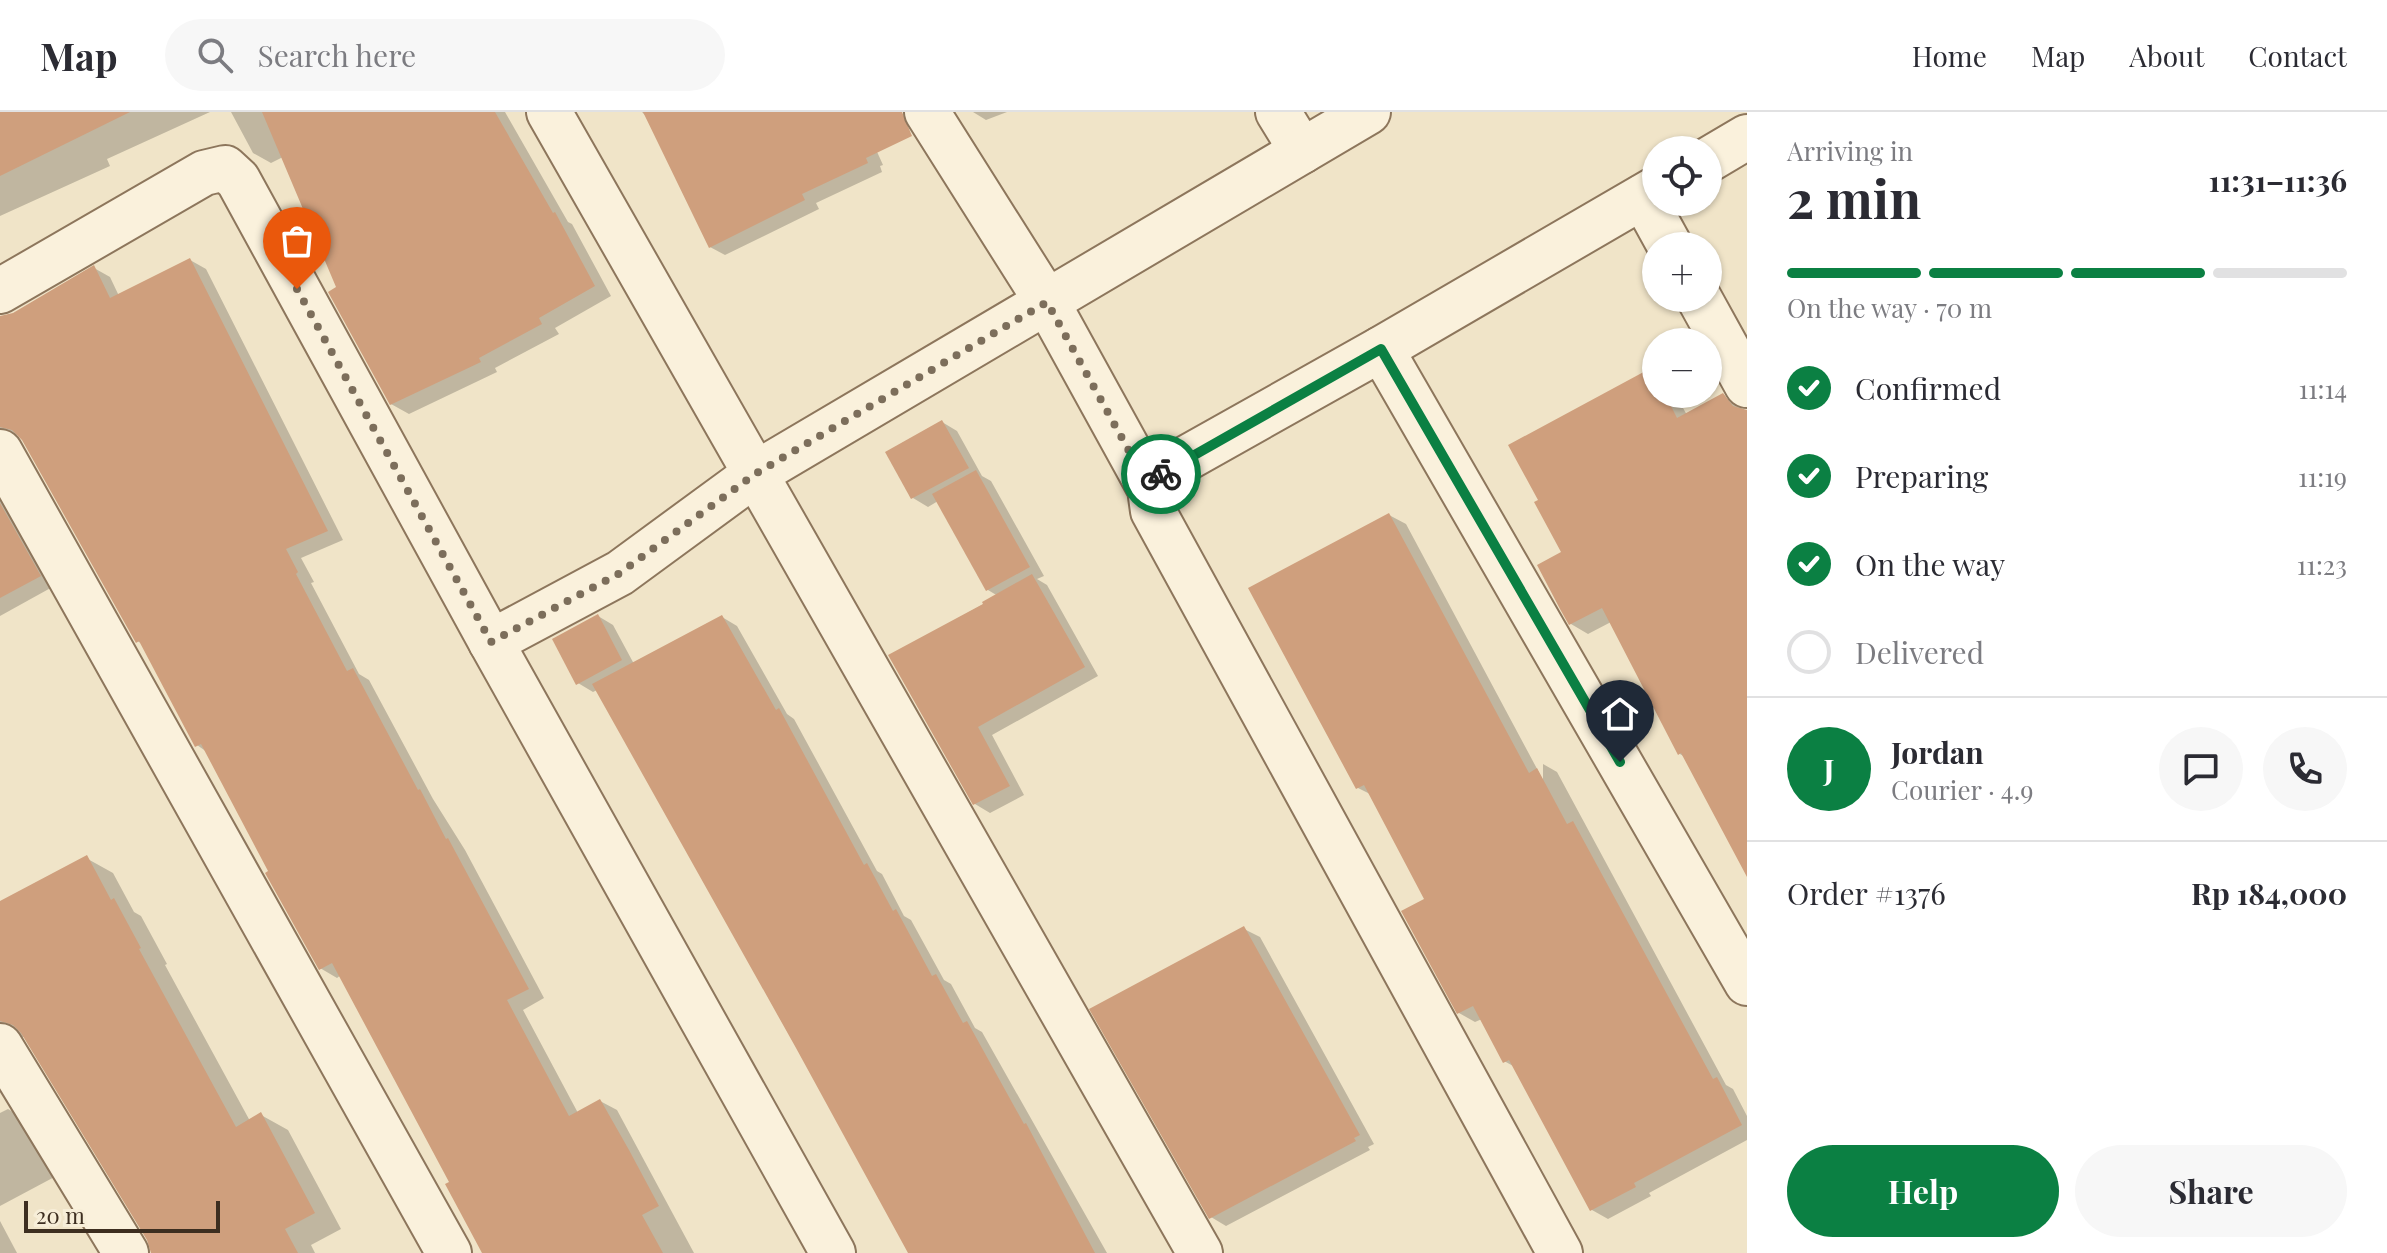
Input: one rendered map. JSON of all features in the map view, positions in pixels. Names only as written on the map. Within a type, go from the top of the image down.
[{"type":"street","points":[[549,112],[1200,1253]]},
{"type":"street","points":[[927,112],[1047,302],[1150,489],[1153,511],[1560,1253]]},
{"type":"street","points":[[1278,112],[1302,151]]},
{"type":"street","points":[[491,642],[620,573],[755,474],[1368,112]]},
{"type":"street","points":[[1722,152],[1747,137]]},
{"type":"street","points":[[0,291],[204,173],[225,168],[238,180],[491,642],[833,1253]]},
{"type":"street","points":[[1150,489],[1162,472],[1642,197]]},
{"type":"street","points":[[1707,312],[1747,385]]},
{"type":"street","points":[[1381,349],[1747,983]]},
{"type":"street","points":[[0,452],[449,1253]]},
{"type":"street","points":[[0,1046],[126,1253]]},
{"type":"building","points":[[0,112],[130,112],[0,176]]},
{"type":"building","points":[[262,112],[495,112],[595,286],[539,318],[542,324],[479,358],[481,362],[390,405],[328,292],[336,287]]},
{"type":"building","points":[[643,112],[902,112],[912,136],[866,158],[868,163],[802,194],[805,200],[709,248]]},
{"type":"building","points":[[190,258],[328,531],[286,549],[298,572],[296,574],[347,671],[353,668],[529,989],[507,1000],[569,1116],[600,1099],[629,1150],[659,1206],[642,1215],[663,1253],[482,1253],[445,1184],[449,1182],[332,963],[319,970],[265,873],[268,871],[201,744],[195,747],[139,641],[136,643],[22,440],[12,430],[0,427],[0,316],[13,313],[94,265],[110,298]]},
{"type":"building","points":[[1642,373],[1642,408],[1672,408],[1677,418],[1695,408],[1722,408],[1723,393],[1733,406],[1747,410],[1747,877],[1681,753],[1678,755],[1602,608],[1569,625],[1560,609],[1537,565],[1561,552],[1534,502],[1538,500],[1508,445]]},
{"type":"building","points":[[942,420],[969,468],[911,499],[885,452]]},
{"type":"building","points":[[976,470],[1030,567],[986,591],[932,494]]},
{"type":"building","points":[[0,503],[41,576],[0,598]]},
{"type":"building","points":[[1389,513],[1529,773],[1537,768],[1567,824],[1573,821],[1713,1079],[1717,1077],[1742,1125],[1634,1183],[1636,1187],[1590,1211],[1509,1060],[1503,1063],[1473,1006],[1457,1014],[1401,911],[1424,899],[1364,785],[1356,789],[1248,588]]},
{"type":"building","points":[[1032,574],[1085,667],[978,727],[1010,786],[973,805],[888,655]]},
{"type":"building","points":[[598,614],[622,660],[576,685],[552,639]]},
{"type":"building","points":[[722,615],[776,710],[779,708],[864,865],[867,863],[893,911],[896,909],[932,976],[936,974],[963,1023],[967,1021],[1095,1253],[908,1253],[592,684]]},
{"type":"building","points":[[87,855],[111,900],[114,898],[236,1127],[261,1112],[315,1213],[285,1229],[298,1253],[151,1253],[147,1240],[21,1033],[13,1025],[0,1021],[0,901]]},
{"type":"building","points":[[1244,926],[1360,1135],[1354,1138],[1356,1141],[1209,1219],[1089,1009]]},
{"type":"way so far","points":[[297,289],[491,642],[620,573],[755,474],[1047,302],[1150,489],[1161,474]]},
{"type":"route","points":[[1161,474],[1381,349],[1620,762]]}]
